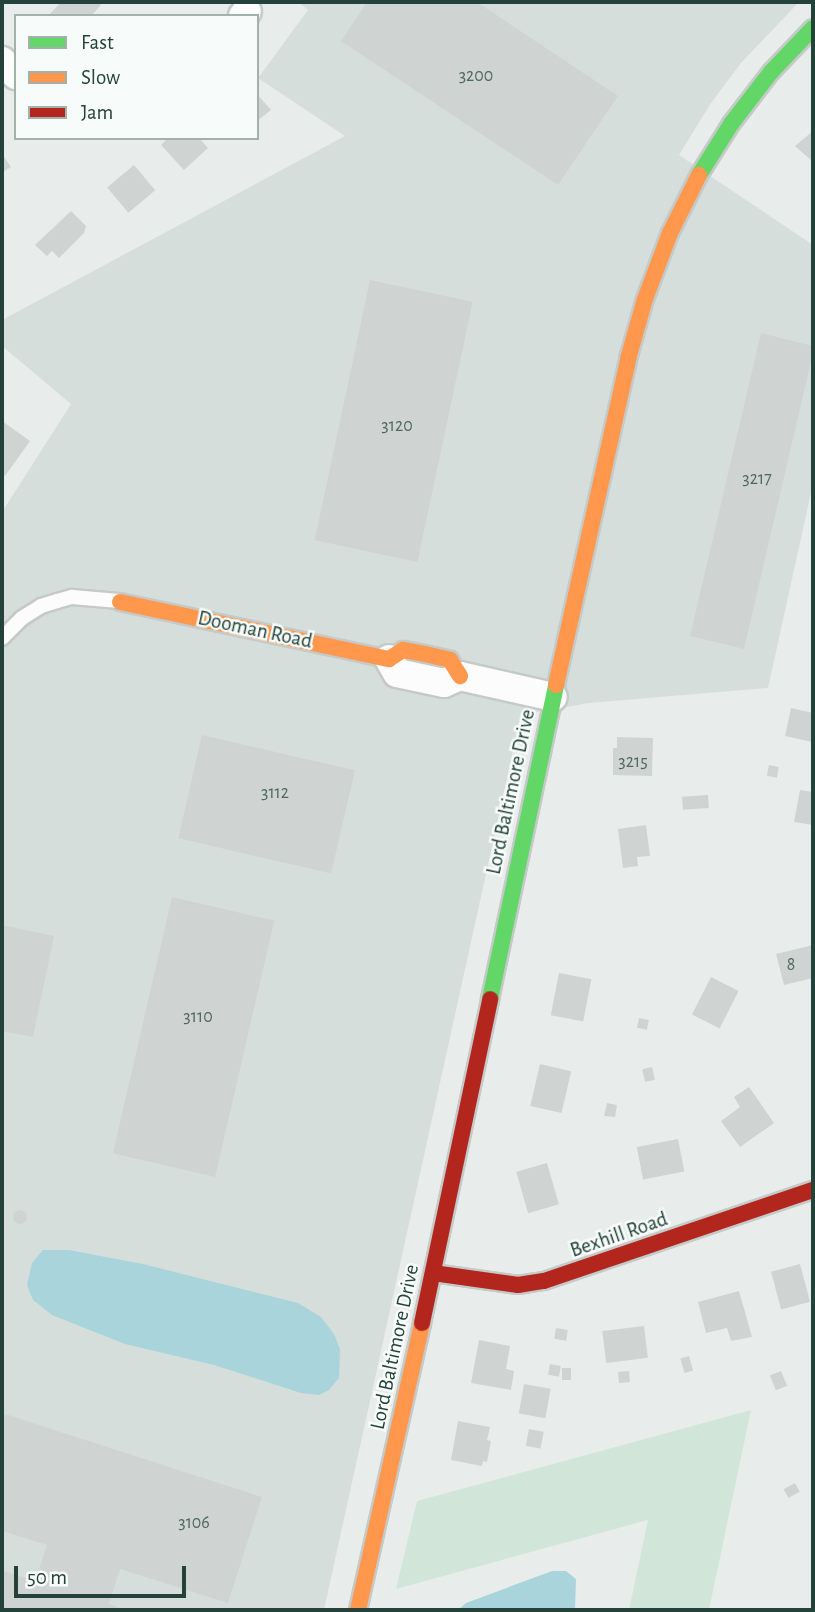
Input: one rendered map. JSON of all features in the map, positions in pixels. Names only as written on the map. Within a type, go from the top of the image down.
[{"type":"main road","name":"Lord Baltimore Drive","points":[[358,1610],[433,1273],[553,697],[628,359],[645,299],[670,233],[698,176],[731,124],[771,72],[813,28]]},
{"type":"main road","name":"Dooman Road","points":[[120,602],[389,659]]},
{"type":"main road","name":"Bexhill Road","points":[[433,1273],[491,1283],[519,1285],[544,1281],[813,1190]]},
{"type":"street","name":"Dooman Road","points":[[389,659],[397,673],[444,683],[460,676],[553,697]]},
{"type":"lane","points":[[2,638],[22,618],[41,606],[57,601],[72,597],[120,602]]},
{"type":"shaded area","points":[[298,2],[799,2],[741,63],[711,103],[679,155],[813,245],[813,484],[768,688],[589,703],[521,715],[324,1610],[2,1610],[2,512],[71,404],[2,346],[2,320],[345,136],[259,79],[308,10]]},
{"type":"green space","points":[[751,1410],[709,1610],[629,1610],[648,1520],[396,1589],[417,1501]]},
{"type":"water","points":[[43,1250],[69,1250],[143,1264],[298,1303],[321,1317],[334,1334],[340,1349],[339,1378],[329,1390],[319,1395],[301,1393],[214,1365],[125,1344],[52,1315],[33,1300],[27,1285],[32,1263]]},
{"type":"water","points":[[552,1571],[566,1571],[576,1579],[575,1610],[458,1610],[466,1603]]},
{"type":"building","points":[[61,2],[97,2],[101,5],[93,14],[50,14]]},
{"type":"building","points":[[367,2],[477,2],[618,96],[558,185],[341,41]]},
{"type":"building","points":[[259,96],[271,110],[259,119]]},
{"type":"building","points":[[813,131],[813,162],[795,146]]},
{"type":"building","points":[[166,140],[201,140],[208,148],[184,170],[161,145]]},
{"type":"building","points":[[2,154],[11,167],[2,173]]},
{"type":"building","points":[[134,165],[155,190],[128,213],[107,187]]},
{"type":"building","points":[[71,211],[86,226],[84,233],[59,258],[52,251],[47,256],[35,245]]},
{"type":"building","points":[[370,280],[473,302],[417,562],[315,540]]},
{"type":"building","points":[[761,333],[813,346],[813,353],[744,649],[690,636]]},
{"type":"building","points":[[2,421],[30,441],[5,476],[2,473]]},
{"type":"building","points":[[791,708],[813,713],[812,742],[785,736]]},
{"type":"building","points":[[202,735],[355,770],[331,874],[178,838]]},
{"type":"building","points":[[617,737],[653,738],[652,776],[613,775],[613,748],[617,748]]},
{"type":"building","points":[[769,765],[779,767],[777,778],[767,776]]},
{"type":"building","points":[[800,790],[813,792],[813,825],[794,822]]},
{"type":"building","points":[[708,795],[709,808],[683,810],[682,797]]},
{"type":"building","points":[[646,825],[650,856],[637,857],[638,866],[623,868],[618,829]]},
{"type":"building","points":[[172,897],[274,921],[215,1177],[113,1153]]},
{"type":"building","points":[[2,925],[54,936],[33,1037],[2,1031]]},
{"type":"building","points":[[813,945],[813,978],[784,985],[776,954]]},
{"type":"building","points":[[559,973],[591,979],[583,1022],[551,1015]]},
{"type":"building","points":[[711,977],[739,991],[720,1028],[692,1014]]},
{"type":"building","points":[[639,1018],[649,1020],[647,1030],[637,1028]]},
{"type":"building","points":[[540,1064],[571,1071],[562,1113],[530,1106]]},
{"type":"building","points":[[652,1067],[655,1080],[645,1082],[642,1069]]},
{"type":"building","points":[[749,1087],[774,1123],[740,1147],[721,1121],[740,1107],[734,1097]]},
{"type":"building","points":[[607,1103],[617,1105],[615,1117],[604,1116]]},
{"type":"building","points":[[678,1139],[684,1171],[643,1179],[637,1147]]},
{"type":"building","points":[[547,1163],[559,1204],[528,1213],[516,1172]]},
{"type":"building","points":[[20,1210],[25,1212],[25,1222],[20,1224],[15,1222],[13,1217],[15,1212]]},
{"type":"building","points":[[800,1264],[810,1302],[781,1309],[771,1272]]},
{"type":"building","points":[[739,1291],[752,1337],[731,1341],[727,1328],[706,1333],[698,1302]]},
{"type":"building","points":[[644,1326],[648,1358],[606,1363],[602,1331]]},
{"type":"building","points":[[556,1328],[568,1330],[566,1341],[554,1339]]},
{"type":"building","points":[[479,1340],[510,1346],[506,1369],[514,1371],[511,1390],[471,1383]]},
{"type":"building","points":[[689,1356],[693,1370],[684,1373],[680,1358]]},
{"type":"building","points":[[550,1364],[561,1366],[559,1377],[548,1375]]},
{"type":"building","points":[[562,1368],[571,1368],[571,1380],[562,1380]]},
{"type":"building","points":[[629,1371],[630,1382],[619,1383],[618,1372]]},
{"type":"building","points":[[781,1371],[787,1386],[776,1390],[770,1375]]},
{"type":"building","points":[[524,1384],[551,1389],[545,1418],[519,1414]]},
{"type":"building","points":[[5,1414],[262,1497],[228,1603],[120,1569],[109,1604],[126,1610],[2,1610],[4,1571],[35,1581],[47,1545],[2,1531],[2,1426]]},
{"type":"building","points":[[458,1421],[490,1427],[487,1440],[491,1441],[487,1462],[483,1461],[482,1466],[451,1460]]},
{"type":"building","points":[[529,1429],[544,1432],[540,1449],[526,1446]]},
{"type":"building","points":[[795,1483],[800,1492],[788,1498],[784,1489]]},
{"type":"traffic: fast","points":[[699,175],[731,124],[771,72],[813,28]]},
{"type":"traffic: fast","points":[[490,999],[556,685]]},
{"type":"traffic: slow","points":[[556,685],[628,359],[645,299],[670,233],[699,175]]},
{"type":"traffic: slow","points":[[120,602],[389,659],[403,650],[425,654],[450,660],[460,676]]},
{"type":"traffic: slow","points":[[358,1610],[422,1323]]},
{"type":"traffic: jam","points":[[422,1323],[490,999]]},
{"type":"traffic: jam","points":[[433,1273],[518,1285],[544,1281],[813,1190]]}]
